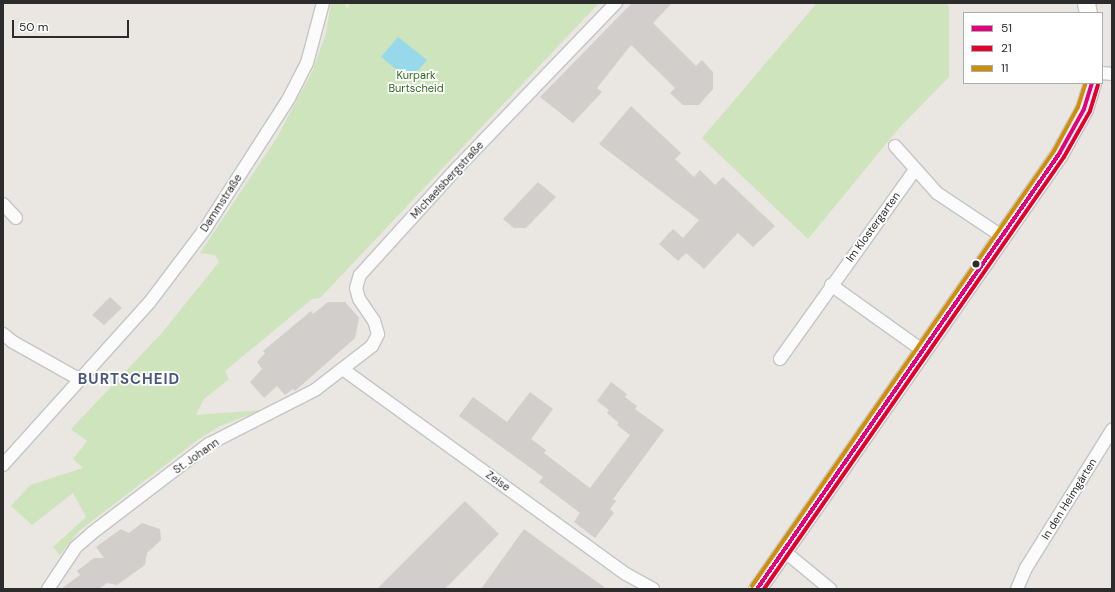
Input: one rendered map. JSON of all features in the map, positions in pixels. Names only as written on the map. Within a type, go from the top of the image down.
[{"type":"main road","points":[[757,589],[922,350],[1003,237],[1076,126],[1092,84]]},
{"type":"street","name":"Dammstraße","points":[[3,465],[149,303],[205,229],[289,98],[307,64],[323,3]]},
{"type":"street","name":"Michaelsbergstraße","points":[[344,370],[372,346],[378,334],[374,321],[358,299],[356,288],[360,275],[458,167],[616,3]]},
{"type":"street","points":[[895,146],[937,193],[1003,237]]},
{"type":"street","name":"Im Klostergarten","points":[[780,359],[830,285],[915,170]]},
{"type":"street","points":[[3,204],[16,218]]},
{"type":"street","points":[[830,285],[922,350]]},
{"type":"street","points":[[3,334],[12,342],[79,379]]},
{"type":"street","name":"St. Johann","points":[[48,589],[64,563],[92,533],[209,444],[315,390],[344,370]]},
{"type":"street","name":"Zeise","points":[[344,370],[626,574],[653,589]]},
{"type":"street","name":"In den Heimgärten","points":[[1017,589],[1026,568],[1112,430]]},
{"type":"street","points":[[784,551],[830,589]]},
{"type":"green space","name":"Kurpark Burtscheid","points":[[331,3],[344,3],[348,9],[349,3],[599,3],[320,298],[312,299],[225,371],[229,379],[204,399],[196,415],[262,410],[220,426],[199,439],[79,531],[60,555],[53,547],[86,517],[73,493],[32,525],[11,506],[30,485],[83,468],[73,459],[87,441],[71,429],[161,334],[219,262],[215,255],[200,253],[276,139],[312,72],[326,33]]},
{"type":"green space","points":[[817,3],[947,3],[949,8],[949,77],[899,128],[808,239],[702,138]]},
{"type":"water","points":[[398,37],[427,60],[410,80],[381,57]]},
{"type":"building","points":[[632,3],[672,3],[653,23],[696,66],[702,60],[713,72],[713,89],[699,105],[683,105],[670,93],[675,88],[631,45],[597,88],[602,92],[573,123],[540,97]]},
{"type":"building","points":[[631,106],[681,153],[675,159],[694,177],[700,170],[715,185],[723,177],[775,226],[753,247],[738,233],[704,269],[686,253],[678,261],[659,244],[673,229],[683,238],[699,220],[599,144]]},
{"type":"building","points":[[538,182],[556,197],[526,228],[514,228],[503,219]]},
{"type":"building","points":[[110,297],[122,308],[104,325],[92,315]]},
{"type":"building","points":[[328,302],[345,302],[359,318],[355,338],[295,391],[293,389],[285,395],[277,386],[264,398],[250,382],[262,369],[257,362],[265,353],[263,351],[311,311],[313,314]]},
{"type":"building","points":[[611,382],[627,394],[625,397],[637,406],[635,409],[664,430],[613,499],[616,501],[610,509],[614,513],[595,538],[574,522],[580,513],[539,482],[543,477],[459,416],[473,397],[507,422],[530,392],[553,409],[531,439],[546,450],[544,453],[590,488],[630,435],[617,425],[619,423],[607,413],[609,410],[597,401]]},
{"type":"building","points":[[465,501],[499,534],[445,589],[377,589]]},
{"type":"building","points":[[142,523],[160,529],[161,540],[147,553],[145,565],[117,585],[107,583],[99,589],[61,589],[80,575],[77,571],[94,558],[104,558],[96,547],[121,529],[129,533]]},
{"type":"building","points":[[524,529],[569,562],[607,589],[481,589]]},
{"type":"transit line","name":"11","points":[[752,586],[1054,151],[1078,107],[1086,84]]},
{"type":"transit line","name":"51","points":[[757,589],[1059,154],[1084,109],[1092,84]]},
{"type":"transit line","name":"21","points":[[764,589],[1064,157],[1090,111],[1098,85]]},
{"type":"district","name":"BURTSCHEID","points":[[129,380]]}]
